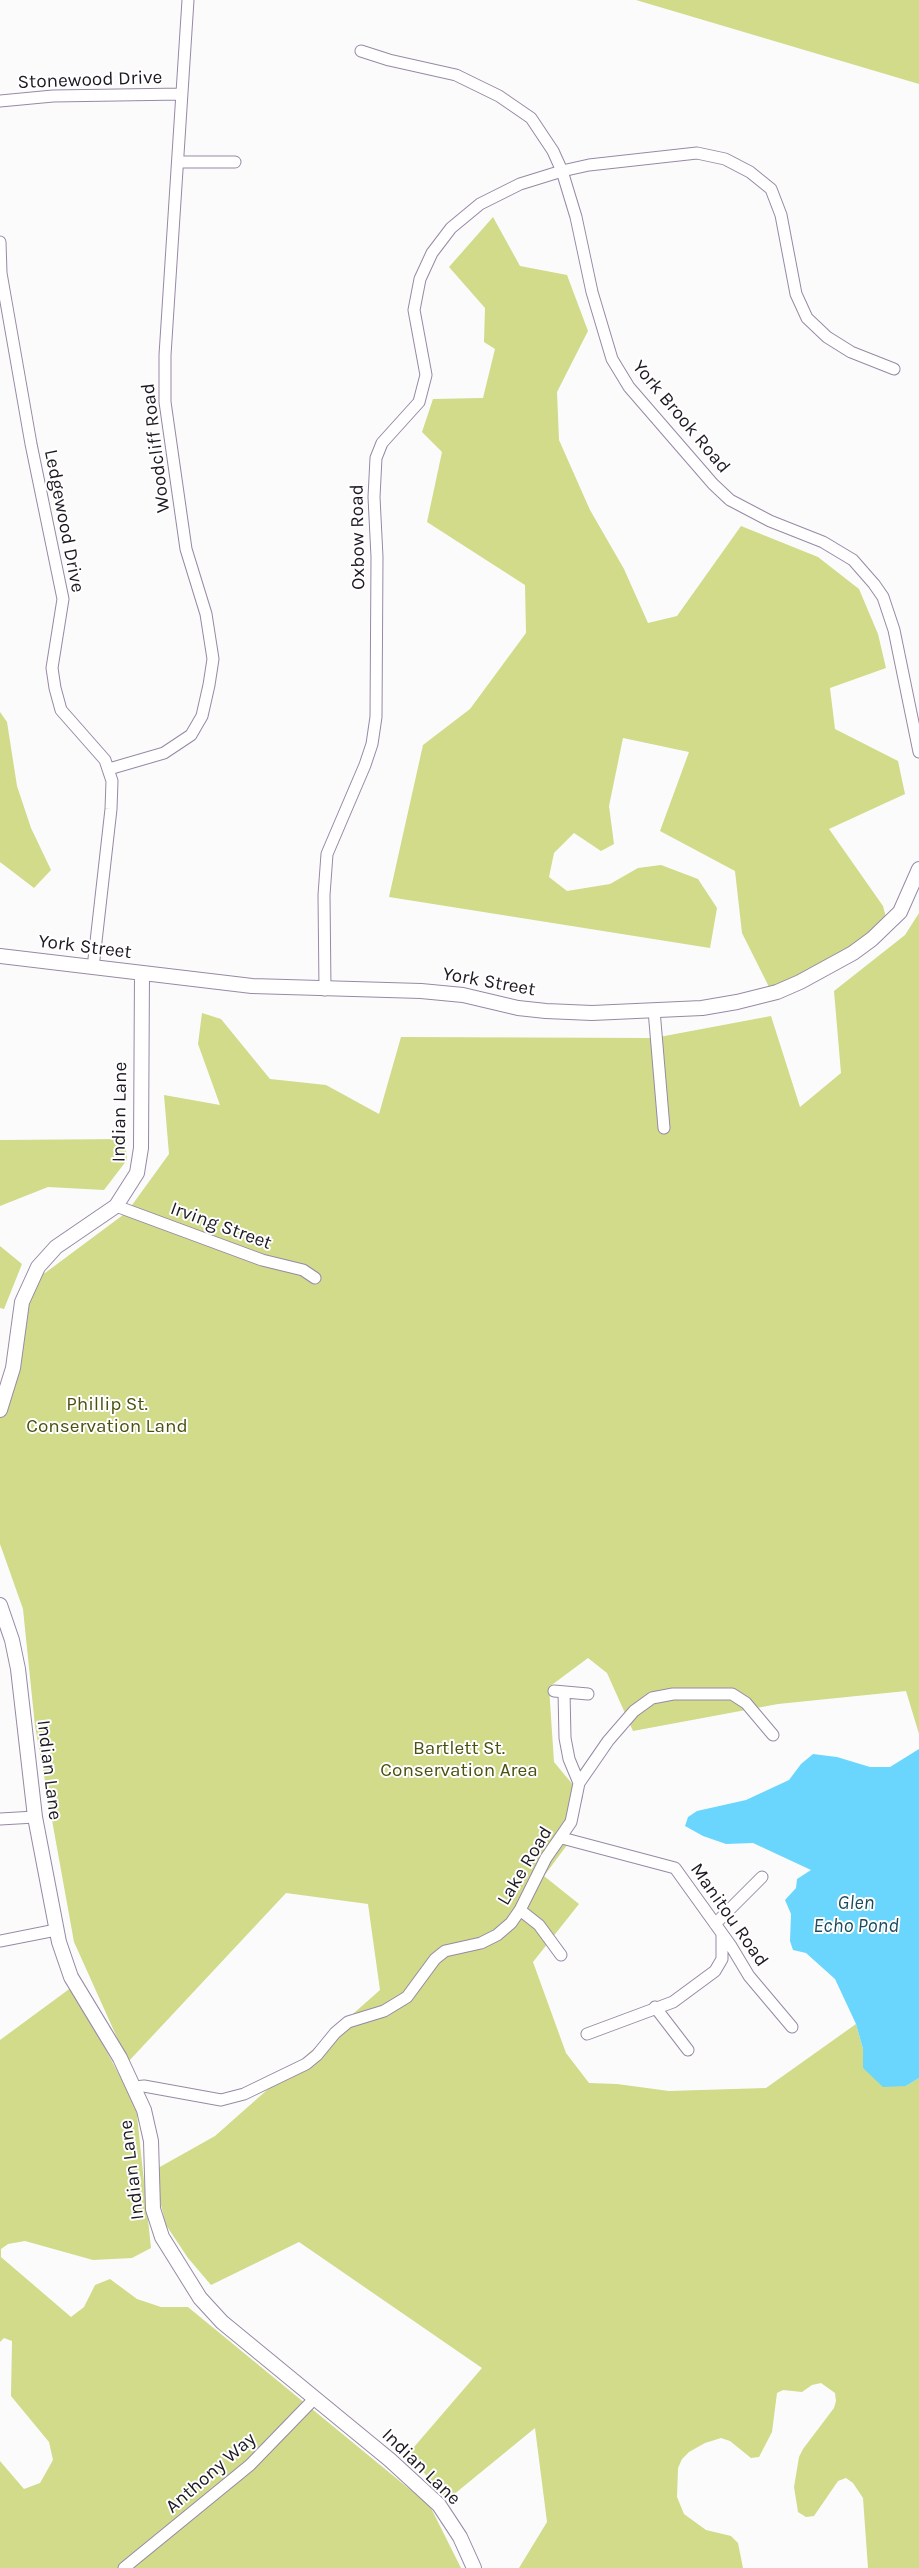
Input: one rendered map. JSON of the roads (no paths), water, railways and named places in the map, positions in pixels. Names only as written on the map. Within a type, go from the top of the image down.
[{"type":"street","name":"Woodcliff Road","points":[[109,769],[164,753],[191,735],[202,716],[212,668],[209,629],[186,549],[165,402],[165,355],[188,0]]},
{"type":"street","name":"York Brook Road","points":[[361,51],[389,60],[456,75],[499,96],[530,118],[553,151],[562,171],[576,216],[592,292],[612,359],[629,387],[713,484],[730,500],[770,521],[823,542],[853,560],[874,584],[883,597],[894,630],[919,752]]},
{"type":"street","name":"Stonewood Drive","points":[[0,101],[53,96],[182,94]]},
{"type":"street","name":"Oxbow Road","points":[[325,990],[324,895],[327,854],[365,765],[376,717],[377,556],[374,497],[376,458],[382,443],[419,402],[426,375],[414,310],[420,279],[432,252],[451,228],[480,204],[520,184],[562,171],[589,165],[697,153],[725,159],[750,172],[771,189],[781,215],[796,294],[807,318],[827,337],[852,352],[894,369]]},
{"type":"street","points":[[178,162],[235,162]]},
{"type":"street","name":"Ledgewood Drive","points":[[0,242],[2,292],[63,599],[52,668],[55,688],[61,710],[70,723],[90,741],[109,769],[112,780],[111,809],[94,968]]},
{"type":"street","name":"York Street","points":[[0,956],[252,986],[325,990],[421,991],[463,995],[518,1008],[546,1011],[592,1013],[702,1008],[744,1001],[777,992],[825,970],[853,953],[894,919],[902,907],[919,869]]},
{"type":"street","name":"Indian Lane","points":[[0,1410],[13,1368],[22,1302],[38,1267],[56,1247],[116,1206],[133,1182],[140,1163],[142,973]]},
{"type":"street","points":[[654,1010],[664,1128]]},
{"type":"street","name":"Irving Street","points":[[116,1206],[262,1260],[303,1270],[315,1278]]},
{"type":"street","name":"Indian Lane","points":[[0,1605],[12,1640],[18,1670],[35,1817],[56,1930],[71,1977],[106,2034],[135,2087],[148,2121],[151,2136],[153,2209],[158,2228],[170,2252],[200,2298],[215,2315],[390,2460],[438,2505],[460,2537],[474,2568]]},
{"type":"street","points":[[579,1783],[569,1759],[564,1738],[559,1691],[588,1694]]},
{"type":"street","points":[[579,1783],[608,1741],[634,1711],[646,1701],[660,1695],[732,1694],[746,1703],[773,1735]]},
{"type":"street","name":"Lake Road","points":[[135,2087],[144,2086],[221,2100],[244,2094],[306,2064],[348,2022],[392,2007],[407,1997],[435,1959],[445,1950],[481,1943],[497,1935],[511,1923],[520,1910],[546,1858],[562,1838],[571,1822],[579,1783]]},
{"type":"street","points":[[0,1819],[35,1817]]},
{"type":"street","name":"Manitou Road","points":[[562,1838],[675,1868],[749,1976],[792,2027]]},
{"type":"street","points":[[715,1924],[762,1877]]},
{"type":"street","points":[[520,1910],[539,1925],[561,1955]]},
{"type":"street","points":[[0,1941],[56,1930]]},
{"type":"street","points":[[587,2034],[655,2007],[673,2002],[715,1971],[722,1959],[722,1935]]},
{"type":"street","points":[[655,2007],[688,2050]]},
{"type":"street","name":"Anthony Way","points":[[124,2568],[250,2465],[315,2398]]},
{"type":"water","name":"Glen Echo Pond","points":[[919,1749],[919,2078],[906,2086],[883,2087],[863,2068],[863,2049],[856,2024],[835,1979],[806,1953],[793,1950],[790,1941],[791,1914],[785,1900],[796,1888],[797,1879],[811,1870],[753,1843],[726,1844],[703,1836],[685,1826],[688,1817],[697,1811],[746,1800],[789,1780],[801,1764],[813,1754],[837,1757],[870,1767],[890,1767]]},
{"type":"park label","name":"Phillip St. Conservation Land","points":[[107,1416]]},
{"type":"park label","name":"Bartlett St. Conservation Area","points":[[459,1760]]}]
